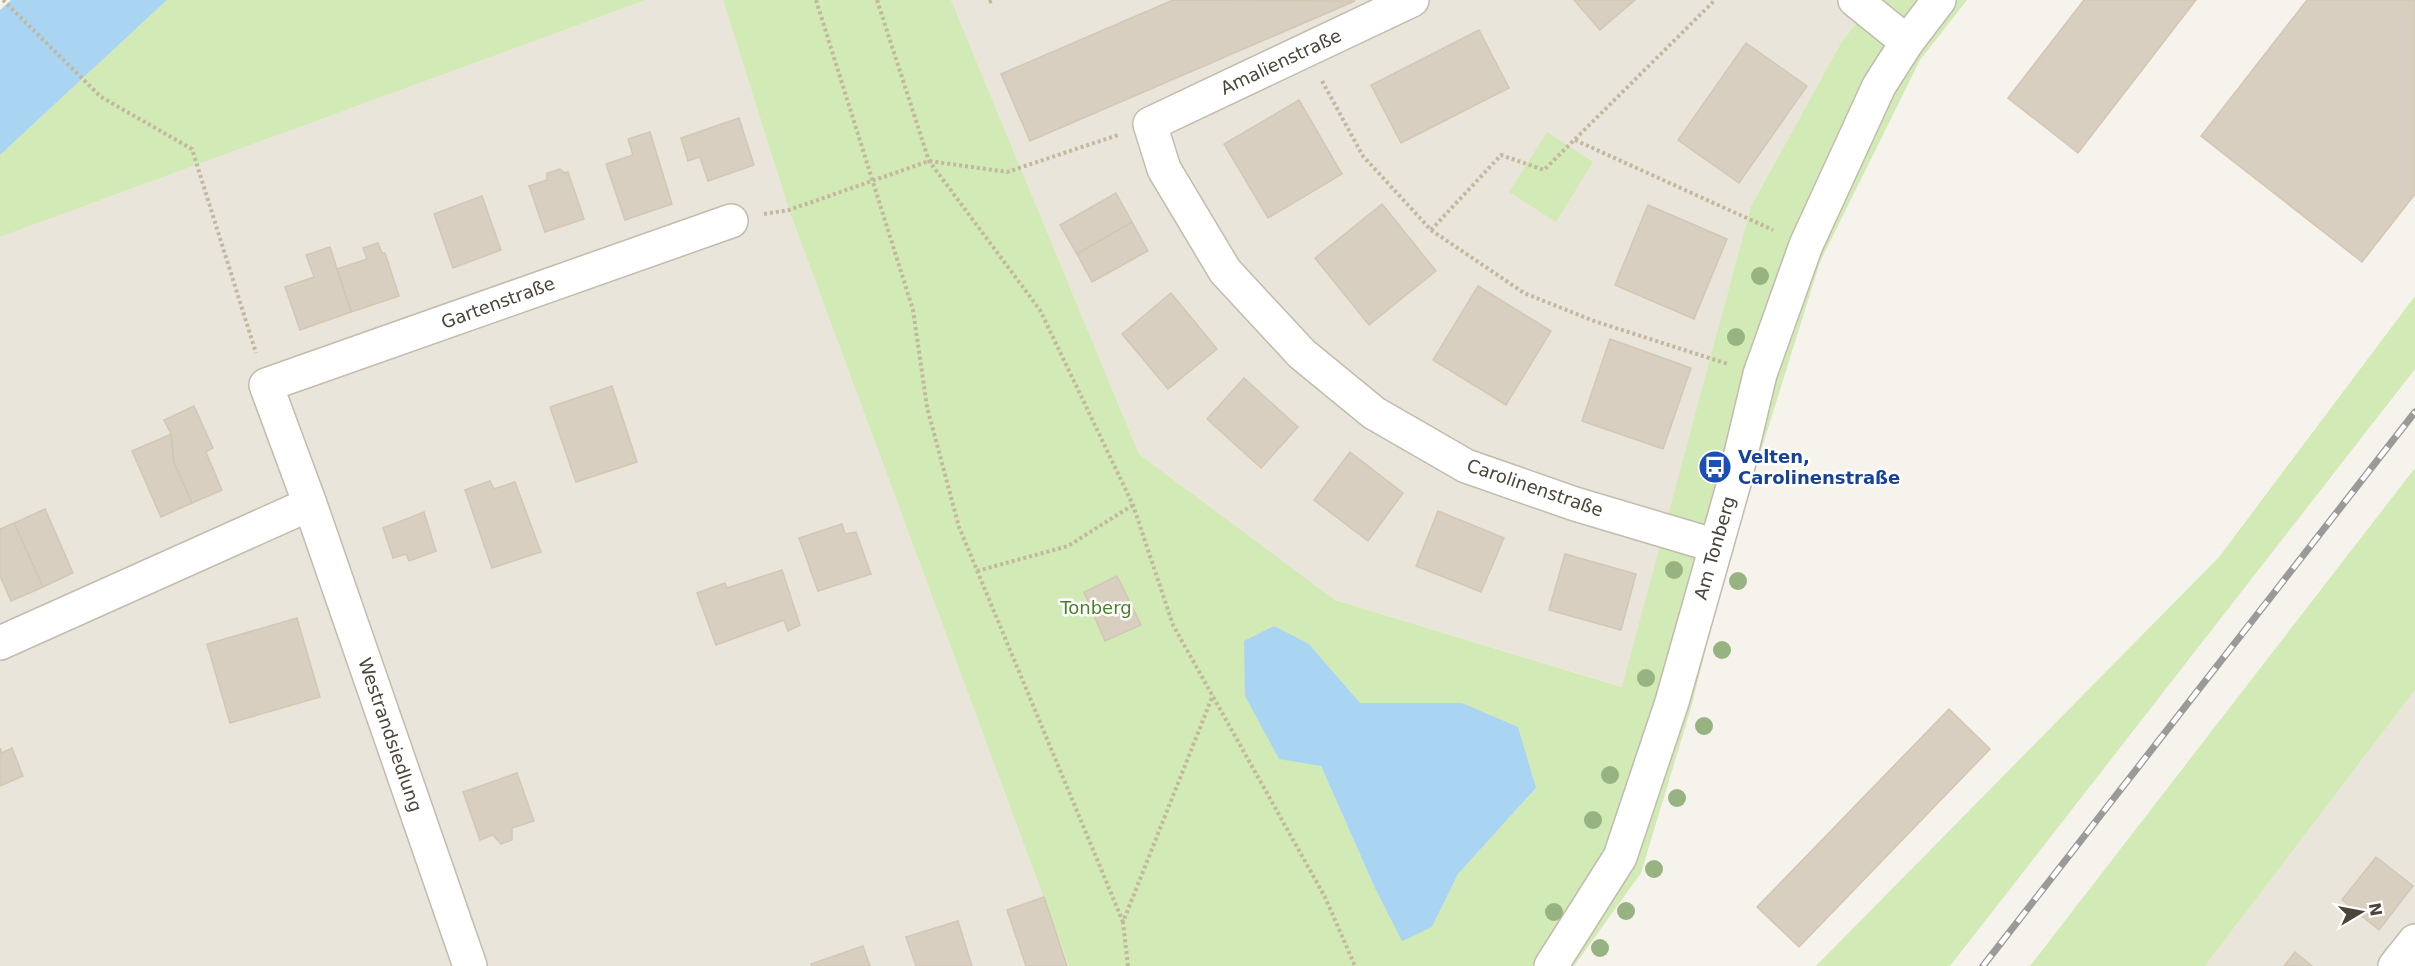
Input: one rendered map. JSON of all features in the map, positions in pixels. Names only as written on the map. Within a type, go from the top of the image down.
[{"type":"street","name":"Amalienstraße","points":[[1150,124],[1412,0]]},
{"type":"street","points":[[1855,0],[1907,42]]},
{"type":"street","name":"Am Tonberg","points":[[1551,966],[1620,857],[1672,702],[1734,483],[1760,374],[1806,245],[1878,86],[1907,42],[1939,0]]},
{"type":"street","name":"Carolinenstraße","points":[[1150,124],[1164,169],[1225,271],[1302,354],[1374,413],[1466,466],[1575,504],[1716,546]]},
{"type":"street","name":"Gartenstraße","points":[[266,386],[731,221]]},
{"type":"street","name":"Westrandsiedlung","points":[[266,386],[310,504],[470,966]]},
{"type":"street","points":[[0,643],[310,504]]},
{"type":"street","points":[[2395,966],[2415,941]]},
{"type":"path","points":[[3,0],[101,97],[192,149],[266,386]]},
{"type":"path","points":[[816,0],[913,310],[927,407],[959,527],[1124,922],[1128,966]]},
{"type":"path","points":[[877,0],[929,161],[1040,310],[1133,505],[1173,625],[1214,694],[1325,897],[1355,966]]},
{"type":"path","points":[[1431,230],[1501,155],[1544,170],[1715,0]]},
{"type":"path","points":[[1306,51],[1363,156],[1431,230],[1524,293],[1594,321],[1760,374]]},
{"type":"path","points":[[731,221],[789,210],[929,161],[1007,172],[1150,124]]},
{"type":"path","points":[[1575,140],[1806,245]]},
{"type":"path","points":[[977,571],[1068,546],[1133,505]]},
{"type":"path","points":[[1124,922],[1214,694]]},
{"type":"shaded area","points":[[646,0],[723,0],[789,210],[1069,966],[0,966],[0,237]]},
{"type":"shaded area","points":[[951,0],[1874,0],[1841,43],[1751,206],[1623,687],[1335,600],[1139,454]]},
{"type":"shaded area","points":[[2415,690],[2415,966],[2205,966]]},
{"type":"green space","points":[[167,0],[646,0],[0,237],[0,155]]},
{"type":"green space","name":"Tonberg","points":[[723,0],[951,0],[1139,454],[1335,600],[1622,687],[1751,206],[1841,43],[1874,0],[1967,0],[1920,60],[1820,262],[1734,537],[1691,708],[1641,873],[1574,966],[1069,966],[789,210]],"holes":[[[1309,644],[1360,703],[1462,703],[1536,788],[1458,874],[1432,927],[1374,886],[1321,766]]]},
{"type":"green space","points":[[1547,132],[1593,162],[1556,222],[1509,192]]},
{"type":"green space","points":[[2415,296],[2415,369],[1950,966],[1816,966],[2219,557]]},
{"type":"green space","points":[[2415,468],[2415,690],[2205,966],[2030,966]]},
{"type":"water","points":[[11,0],[167,0],[0,155],[0,10]]},
{"type":"water","points":[[1274,626],[1309,644],[1360,703],[1462,703],[1518,727],[1536,788],[1458,874],[1432,927],[1402,941],[1374,886],[1321,766],[1279,759],[1245,696],[1244,641]]},
{"type":"building","points":[[1173,0],[1355,1],[1030,141],[1001,74]]},
{"type":"building","points":[[1574,0],[1635,0],[1600,30]]},
{"type":"building","points":[[2084,0],[2196,0],[2078,153],[2008,98]]},
{"type":"building","points":[[2307,0],[2415,0],[2415,194],[2362,262],[2201,136]]},
{"type":"building","points":[[1479,30],[1509,88],[1401,143],[1371,85]]},
{"type":"building","points":[[1746,43],[1807,86],[1739,183],[1678,140]]},
{"type":"building","points":[[1299,100],[1342,174],[1268,218],[1224,144]]},
{"type":"building","points":[[739,118],[754,165],[708,181],[700,157],[688,161],[681,138]]},
{"type":"building","points":[[650,132],[672,204],[625,220],[606,164],[633,155],[628,139]]},
{"type":"building","points":[[560,169],[565,173],[568,172],[584,219],[545,232],[529,186],[547,180],[547,173]]},
{"type":"building","points":[[1116,193],[1132,222],[1077,254],[1060,225]]},
{"type":"building","points":[[482,196],[501,250],[453,268],[434,214]]},
{"type":"building","points":[[1382,204],[1436,271],[1369,325],[1315,258]]},
{"type":"building","points":[[1648,205],[1727,239],[1694,319],[1615,285]]},
{"type":"building","points":[[1132,222],[1148,251],[1092,282],[1077,254]]},
{"type":"building","points":[[378,243],[382,253],[385,253],[399,296],[351,312],[337,269],[367,259],[363,248]]},
{"type":"building","points":[[330,247],[351,312],[300,330],[285,287],[314,277],[306,255]]},
{"type":"building","points":[[1478,286],[1551,331],[1506,405],[1433,360]]},
{"type":"building","points":[[1171,293],[1217,349],[1168,389],[1122,334]]},
{"type":"building","points":[[1610,339],[1691,368],[1663,449],[1582,421]]},
{"type":"building","points":[[1244,378],[1298,427],[1261,468],[1207,419]]},
{"type":"building","points":[[612,386],[637,462],[576,482],[550,407]]},
{"type":"building","points":[[194,406],[213,448],[206,452],[222,490],[192,503],[174,463],[171,434],[164,420]]},
{"type":"building","points":[[171,434],[174,463],[192,503],[161,517],[132,451]]},
{"type":"building","points":[[1350,452],[1403,493],[1368,541],[1314,500]]},
{"type":"building","points":[[490,481],[494,489],[515,482],[541,552],[492,568],[465,490]]},
{"type":"building","points":[[45,509],[73,573],[43,587],[14,523]]},
{"type":"building","points":[[1438,511],[1504,538],[1481,592],[1416,566]]},
{"type":"building","points":[[424,512],[436,551],[409,561],[406,554],[393,558],[383,528]]},
{"type":"building","points":[[14,523],[43,587],[11,601],[0,576],[0,529]]},
{"type":"building","points":[[842,524],[845,534],[856,532],[871,574],[818,591],[799,538]]},
{"type":"building","points":[[1565,554],[1636,574],[1621,630],[1549,610]]},
{"type":"building","points":[[782,570],[800,625],[788,631],[784,620],[716,645],[697,593],[725,583],[727,588]]},
{"type":"building","points":[[1117,576],[1141,625],[1105,641],[1084,592]]},
{"type":"building","points":[[297,618],[320,697],[230,723],[207,644]]},
{"type":"building","points":[[1949,709],[1990,749],[1799,947],[1757,907]]},
{"type":"building","points":[[0,748],[2,753],[12,748],[23,776],[0,786]]},
{"type":"building","points":[[517,773],[534,821],[512,828],[512,840],[501,844],[493,835],[480,840],[463,792]]},
{"type":"building","points":[[2376,857],[2413,886],[2379,930],[2342,900]]},
{"type":"building","points":[[1044,897],[1067,966],[1026,966],[1007,910]]},
{"type":"building","points":[[958,921],[972,966],[916,966],[906,937]]},
{"type":"building","points":[[863,946],[870,966],[811,966],[811,964]]},
{"type":"building","points":[[2295,952],[2312,966],[2284,966]]},
{"type":"railway","points":[[1983,966],[2415,412]]},
{"type":"place","name":"Velten, Carolinenstraße","points":[[1715,467]]}]
